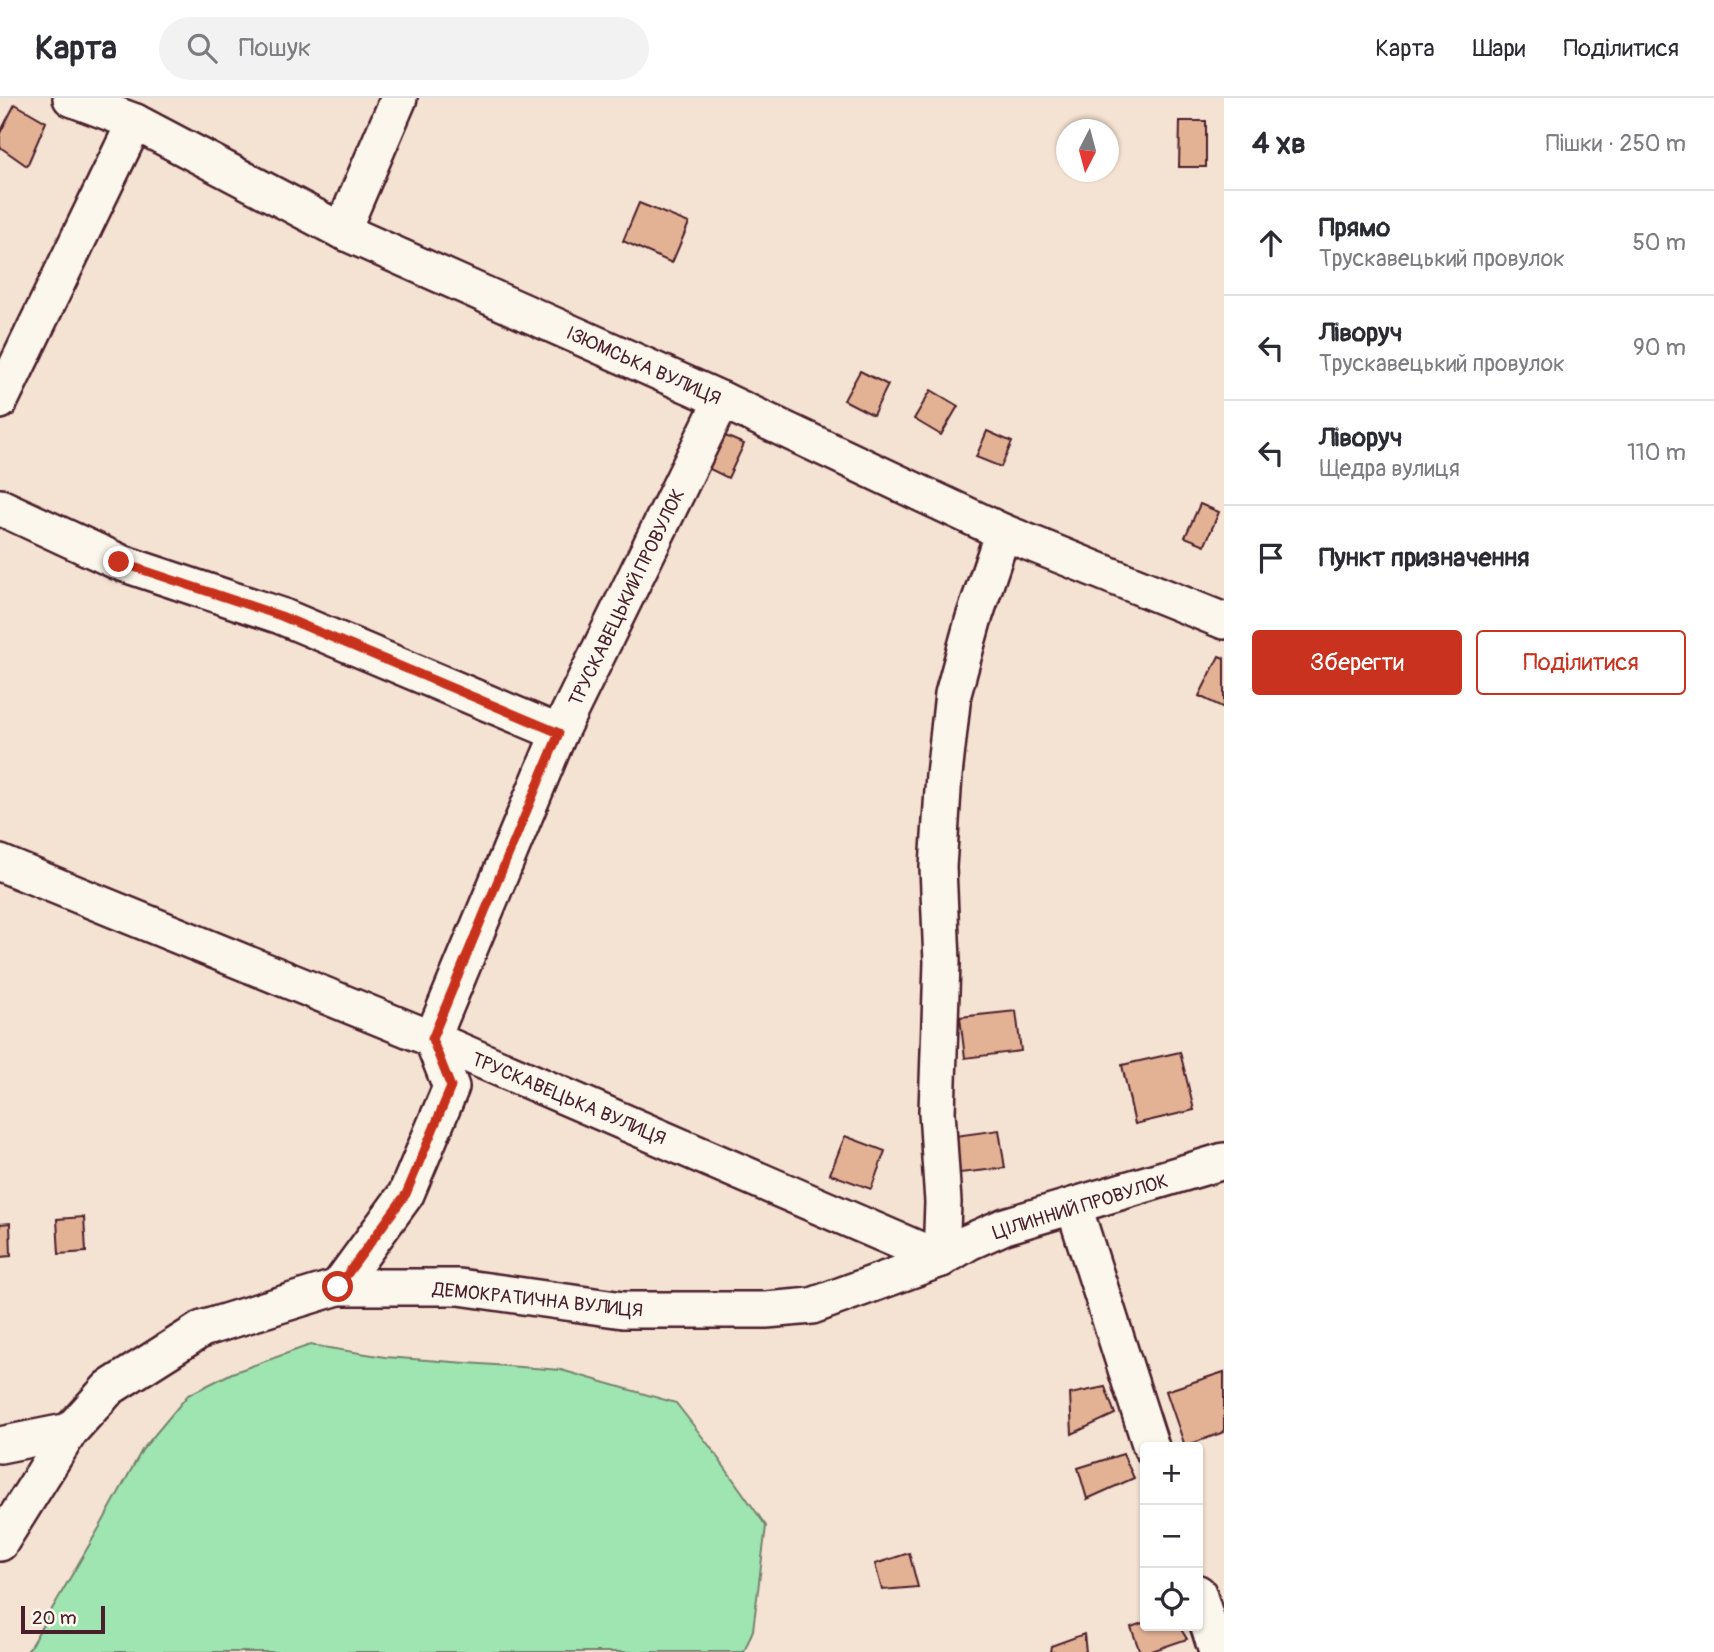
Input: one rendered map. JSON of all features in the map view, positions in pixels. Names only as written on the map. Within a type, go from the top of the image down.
[{"type":"street","name":"ІЗЮМСЬКА ВУЛИЦЯ","points":[[71,98],[135,122],[342,231],[722,400],[1003,532],[1224,621]]},
{"type":"street","points":[[342,231],[400,98]]},
{"type":"street","points":[[0,401],[135,122]]},
{"type":"street","name":"ТРУСКАВЕЦЬКИЙ ПРОВУЛОК","points":[[432,1039],[559,733],[722,400]]},
{"type":"street","points":[[0,507],[119,562],[281,616],[559,733]]},
{"type":"street","points":[[941,1259],[943,1202],[937,1112],[942,962],[938,867],[944,775],[953,694],[973,621],[1003,532]]},
{"type":"street","name":"ТРУСКАВЕЦЬКА ВУЛИЦЯ","points":[[0,863],[432,1039],[941,1259]]},
{"type":"street","points":[[338,1287],[406,1194],[451,1087],[432,1039]]},
{"type":"street","name":"ЦІЛИННИЙ ПРОВУЛОК","points":[[941,1259],[969,1242],[1006,1226],[1224,1161]]},
{"type":"street","points":[[1074,1207],[1149,1442]]},
{"type":"street","name":"ДЕМОКРАТИЧНА ВУЛИЦЯ","points":[[0,1543],[70,1431],[109,1388],[202,1329],[338,1287],[459,1287],[622,1310],[766,1310],[812,1306],[941,1259]]},
{"type":"street","points":[[0,1446],[70,1431]]},
{"type":"street","points":[[1203,1608],[1217,1652]]},
{"type":"green space","points":[[310,1345],[385,1357],[561,1370],[676,1403],[766,1526],[753,1630],[744,1652],[27,1652],[142,1450],[188,1395],[232,1373]]},
{"type":"building","points":[[15,104],[46,122],[27,166],[0,147],[0,133]]},
{"type":"building","points":[[1180,121],[1206,121],[1206,167],[1179,167]]},
{"type":"building","points":[[639,203],[689,223],[672,263],[623,241]]},
{"type":"building","points":[[860,371],[888,385],[873,415],[844,400]]},
{"type":"building","points":[[931,390],[958,406],[941,435],[914,419]]},
{"type":"building","points":[[987,431],[1012,442],[1001,467],[976,457]]},
{"type":"building","points":[[723,435],[744,444],[728,478],[708,468]]},
{"type":"building","points":[[1200,504],[1219,512],[1205,545],[1185,537]]},
{"type":"building","points":[[1219,656],[1224,658],[1224,708],[1199,696]]},
{"type":"building","points":[[1016,1011],[1021,1051],[965,1058],[960,1017]]},
{"type":"building","points":[[1180,1052],[1194,1110],[1135,1124],[1122,1065]]},
{"type":"building","points":[[999,1130],[1005,1168],[960,1173],[955,1136]]},
{"type":"building","points":[[845,1136],[885,1151],[871,1189],[830,1174]]},
{"type":"building","points":[[84,1217],[86,1252],[59,1254],[57,1219]]},
{"type":"building","points":[[10,1223],[11,1256],[0,1257],[0,1224]]},
{"type":"building","points":[[1224,1372],[1224,1432],[1196,1442],[1184,1442],[1166,1391]]},
{"type":"building","points":[[1105,1387],[1115,1414],[1072,1434],[1070,1394]]},
{"type":"building","points":[[1123,1454],[1134,1478],[1087,1499],[1078,1468]]},
{"type":"building","points":[[909,1553],[918,1587],[882,1590],[875,1564]]},
{"type":"building","points":[[1140,1624],[1140,1631],[1182,1631],[1187,1639],[1149,1652],[1140,1652],[1131,1627]]},
{"type":"building","points":[[1084,1634],[1086,1652],[1050,1652],[1051,1646]]},
{"type":"route","points":[[119,562],[281,616],[559,733],[432,1039],[451,1087],[406,1194],[338,1287]]}]
